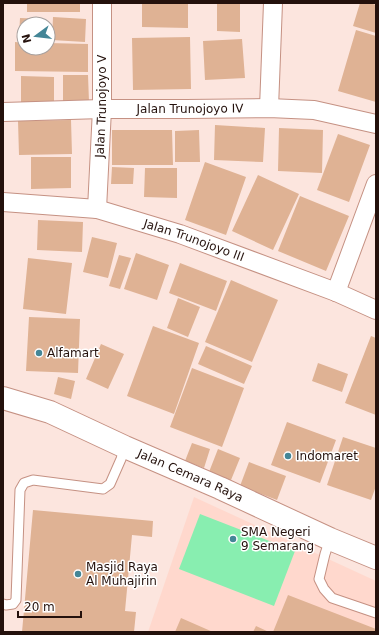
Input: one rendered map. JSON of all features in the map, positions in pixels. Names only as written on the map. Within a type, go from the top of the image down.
[{"type":"main road","name":"Jalan Cemara Raya","points":[[3,398],[50,412],[330,539],[376,558]]},
{"type":"street","name":"Jalan Trunojoyo V","points":[[98,210],[102,109],[102,3]]},
{"type":"street","points":[[269,108],[273,3]]},
{"type":"street","name":"Jalan Trunojoyo IV","points":[[3,112],[102,109],[269,108],[314,110],[376,124]]},
{"type":"street","points":[[336,292],[376,184]]},
{"type":"street","name":"Jalan Trunojoyo III","points":[[3,202],[98,210],[180,234],[336,292],[376,310]]},
{"type":"lane","points":[[3,604],[13,604],[16,600],[20,490],[24,483],[33,480],[103,489],[110,484],[125,447]]},
{"type":"lane","points":[[330,539],[319,579],[324,589],[332,598],[376,613]]},
{"type":"shaded area","name":"SMA Negeri 9 Semarang","points":[[194,497],[376,581],[376,632],[148,632]]},
{"type":"green space","points":[[200,514],[295,551],[274,606],[179,569]]},
{"type":"building","points":[[27,3],[80,3],[80,12],[27,12]]},
{"type":"building","points":[[142,3],[188,3],[188,28],[142,27]]},
{"type":"building","points":[[217,3],[240,3],[240,32],[217,31]]},
{"type":"building","points":[[360,3],[370,3],[376,5],[376,33],[353,26]]},
{"type":"building","points":[[56,17],[86,19],[85,42],[56,40]]},
{"type":"building","points":[[356,30],[376,36],[376,102],[338,91]]},
{"type":"building","points":[[190,37],[191,89],[133,90],[132,38]]},
{"type":"building","points":[[242,39],[245,78],[205,80],[203,41]]},
{"type":"building","points":[[15,42],[16,56],[56,56],[56,43],[88,44],[88,72],[15,71]]},
{"type":"building","points":[[63,75],[88,75],[89,102],[63,103]]},
{"type":"building","points":[[21,76],[54,77],[54,102],[21,102]]},
{"type":"building","points":[[71,120],[72,154],[19,155],[18,121]]},
{"type":"building","points":[[215,125],[265,128],[263,162],[214,160]]},
{"type":"building","points":[[279,128],[323,130],[322,173],[278,171]]},
{"type":"building","points":[[112,130],[172,130],[173,165],[112,165]]},
{"type":"building","points":[[199,130],[200,162],[175,162],[175,131]]},
{"type":"building","points":[[338,134],[370,145],[349,202],[317,190]]},
{"type":"building","points":[[31,157],[71,157],[71,188],[31,189]]},
{"type":"building","points":[[205,162],[246,177],[226,235],[185,220]]},
{"type":"building","points":[[112,167],[134,168],[133,184],[111,184]]},
{"type":"building","points":[[145,168],[177,168],[177,198],[144,197]]},
{"type":"building","points":[[258,175],[299,194],[273,250],[232,231]]},
{"type":"building","points":[[300,196],[349,216],[326,271],[278,251]]},
{"type":"building","points":[[38,220],[83,222],[82,252],[37,250]]},
{"type":"building","points":[[92,237],[117,243],[108,278],[83,272]]},
{"type":"building","points":[[136,253],[169,265],[157,300],[124,289]]},
{"type":"building","points":[[119,255],[131,258],[120,289],[109,286]]},
{"type":"building","points":[[28,258],[72,263],[66,314],[23,309]]},
{"type":"building","points":[[180,263],[227,281],[216,311],[169,293]]},
{"type":"building","points":[[231,280],[278,300],[252,362],[205,342]]},
{"type":"building","points":[[178,298],[200,307],[188,337],[167,328]]},
{"type":"building","points":[[29,317],[80,319],[78,373],[26,371]]},
{"type":"building","points":[[153,326],[199,343],[174,414],[127,396]]},
{"type":"building","points":[[371,336],[376,338],[376,415],[345,403]]},
{"type":"building","points":[[101,344],[124,354],[108,389],[86,379]]},
{"type":"building","points":[[206,346],[252,366],[244,384],[198,364]]},
{"type":"building","points":[[318,363],[348,374],[342,392],[312,381]]},
{"type":"building","points":[[192,368],[244,388],[222,447],[170,427]]},
{"type":"building","points":[[58,377],[75,381],[71,399],[54,394]]},
{"type":"building","points":[[287,422],[336,440],[320,483],[271,465]]},
{"type":"building","points":[[343,437],[376,448],[376,486],[371,500],[327,485]]},
{"type":"building","points":[[192,443],[210,449],[204,468],[185,461]]},
{"type":"building","points":[[218,449],[240,458],[231,480],[209,472]]},
{"type":"building","points":[[249,462],[286,476],[277,500],[240,486]]},
{"type":"building","name":"Masjid Raya Al Muhajirin","points":[[33,510],[153,521],[152,537],[132,535],[125,611],[136,612],[134,632],[22,632]]},
{"type":"building","points":[[288,595],[376,629],[376,632],[273,632]]},
{"type":"building","points":[[181,618],[213,632],[175,632]]},
{"type":"building","points":[[256,626],[269,632],[253,632]]},
{"type":"place","name":"Alfamart","points":[[39,353]]},
{"type":"place","name":"Indomaret","points":[[288,456]]},
{"type":"place","name":"SMA Negeri 9 Semarang","points":[[233,539]]},
{"type":"place","name":"Masjid Raya Al Muhajirin","points":[[78,574]]}]
